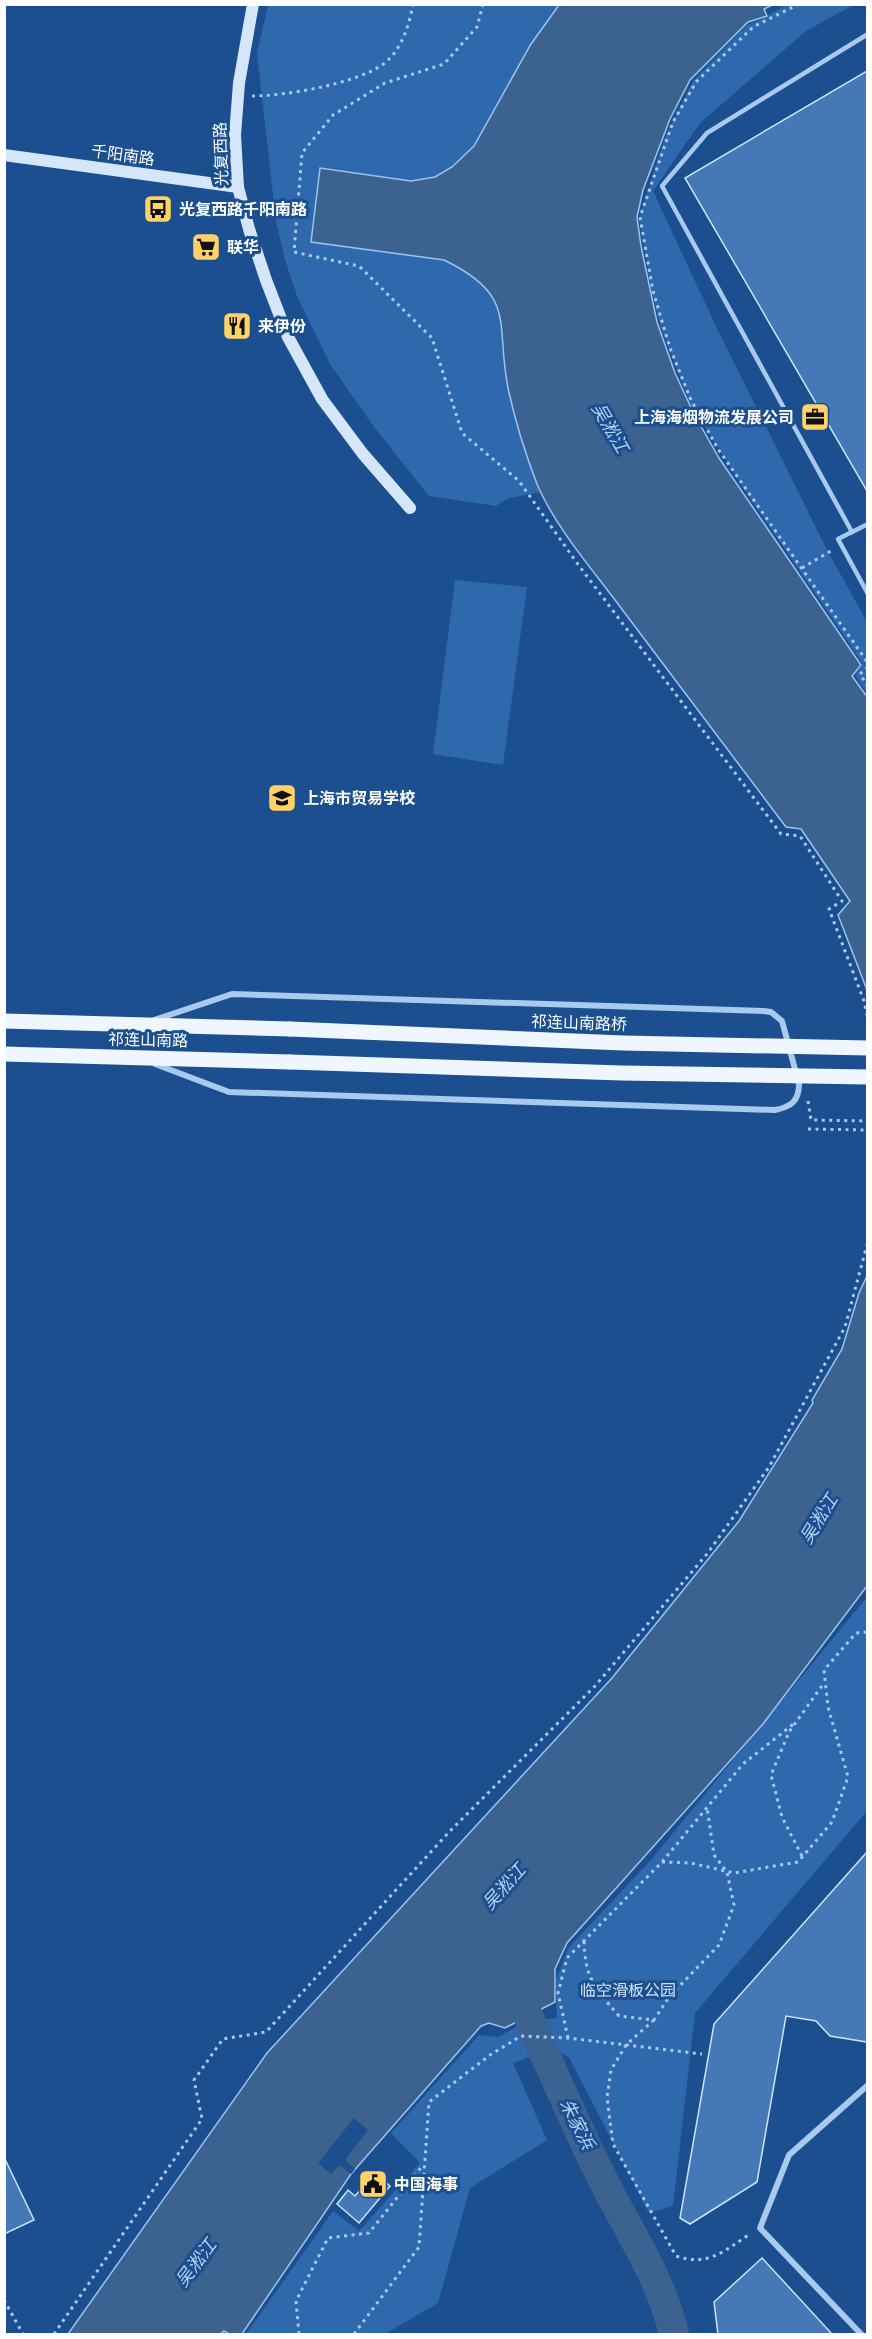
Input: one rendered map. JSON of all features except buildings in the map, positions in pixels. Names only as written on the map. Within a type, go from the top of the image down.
[{"type":"main road","name":"祁连山南路","points":[[4,1021],[290,1029]]},
{"type":"main road","name":"祁连山南路桥","points":[[290,1029],[623,1043],[867,1048]]},
{"type":"main road","name":"祁连山南路","points":[[4,1054],[622,1073],[804,1076]]},
{"type":"main road","points":[[804,1076],[867,1077]]},
{"type":"street","name":"光复西路","points":[[253,4],[238,95],[235,135],[238,188],[266,280],[288,337],[322,399],[363,454],[410,508]]},
{"type":"street","name":"千阳南路","points":[[4,155],[238,188]]},
{"type":"street","points":[[140,1025],[232,994],[764,1011],[771,1012],[782,1020],[799,1084],[799,1094],[786,1108],[775,1110],[229,1092],[140,1058]]},
{"type":"street","points":[[861,2334],[760,2228],[789,2155],[867,2085]]},
{"type":"lane","points":[[852,532],[662,186],[707,133],[867,34]]},
{"type":"lane","points":[[867,524],[838,539],[867,594]]},
{"type":"path","points":[[238,95],[261,96],[292,92],[355,77],[383,65],[397,50],[410,22],[413,4]]},
{"type":"path","points":[[483,4],[477,27],[444,64],[385,83],[333,115],[302,153],[294,252],[359,266],[432,338],[462,433],[519,481],[576,563],[781,834],[800,836],[842,901],[830,909],[864,1001],[867,1019]]},
{"type":"path","points":[[799,4],[753,27],[696,82],[673,122],[640,217],[653,291],[670,348],[691,400],[718,449],[802,567],[867,665],[860,674],[867,687]]},
{"type":"path","points":[[802,567],[830,552]]},
{"type":"path","points":[[804,1076],[811,1120],[867,1121]]},
{"type":"path","points":[[808,1129],[867,1131]]},
{"type":"path","points":[[54,2334],[202,2119],[194,2080],[223,2039],[266,2032],[450,1831],[595,1686],[707,1554],[769,1467],[845,1327],[867,1241]]},
{"type":"path","points":[[662,1862],[691,1863],[734,1873],[798,1862],[832,1822],[848,1777],[828,1707],[824,1670],[856,1633],[867,1632]]},
{"type":"path","points":[[802,1856],[782,1817],[771,1775],[789,1732],[825,1682]]},
{"type":"path","points":[[568,2038],[558,1993],[567,1958],[662,1862],[743,1764],[796,1722]]},
{"type":"path","points":[[707,1807],[714,1855],[727,1872],[734,1905],[719,1945],[669,1997],[654,2020],[626,2045],[611,2070],[607,2097],[613,2144],[676,2256],[692,2262],[713,2258],[760,2228]]},
{"type":"path","points":[[584,1940],[585,1964],[593,1987],[619,2016],[654,2020]]},
{"type":"path","points":[[354,2334],[419,2247],[429,2102],[490,2055],[521,2036],[568,2038],[702,2054]]},
{"type":"path","points":[[299,2334],[296,2301],[328,2238],[369,2233],[424,2164]]},
{"type":"path","points":[[4,2300],[23,2334]]},
{"type":"green space","points":[[268,5],[559,5],[531,44],[474,146],[452,167],[435,177],[411,181],[320,168],[312,242],[444,260],[467,273],[487,289],[497,304],[503,323],[511,400],[522,440],[541,492],[509,498],[496,506],[429,496],[374,427],[330,364],[297,296],[285,260],[276,221],[257,53]]},
{"type":"green space","points":[[786,5],[853,5],[806,31],[700,123],[653,191],[714,322],[827,550],[867,622],[867,694],[855,675],[863,664],[748,495],[690,403],[661,328],[652,293],[639,219],[665,137],[693,81],[747,25]]},
{"type":"green space","points":[[455,580],[527,587],[503,765],[433,754]]},
{"type":"green space","name":"临空滑板公园","points":[[867,1597],[867,1811],[695,2013],[673,2206],[649,2213],[569,2057],[552,2049],[513,2063],[547,2140],[470,2188],[438,2303],[385,2334],[246,2334],[333,2211],[359,2231],[420,2163],[391,2133],[479,2035],[498,2037],[525,2022],[557,2018],[556,1980],[568,1948],[650,1861]]},
{"type":"water","name":"吴淞江","points":[[559,5],[772,5],[764,9],[767,16],[748,22],[690,80],[670,119],[643,190],[637,217],[657,322],[675,373],[694,414],[719,458],[861,665],[852,676],[868,698],[867,990],[838,915],[850,901],[801,829],[786,827],[575,548],[545,500],[528,461],[514,413],[508,388],[502,328],[493,299],[483,286],[467,273],[444,260],[311,242],[320,168],[411,181],[435,177],[452,167],[474,146],[531,44]]},
{"type":"water","name":"吴淞江","points":[[867,1276],[867,1586],[763,1724],[567,1943],[555,1969],[555,2002],[505,2028],[489,2023],[481,2026],[351,2174],[242,2334],[229,2334],[224,2331],[221,2334],[68,2334],[267,2053],[612,1678],[739,1521],[813,1403],[812,1400],[842,1349],[859,1293]]},
{"type":"pier","points":[[354,2118],[368,2130],[345,2160],[355,2169],[351,2174],[339,2165],[331,2174],[318,2163]]},
{"type":"waterway","name":"朱家浜","points":[[511,1978],[592,2157],[653,2274],[674,2334]]},
{"type":"place","name":"光复西路千阳南路","points":[[158,209]]},
{"type":"place","name":"联华","points":[[206,247]]},
{"type":"place","name":"来伊份","points":[[237,326]]},
{"type":"place","name":"上海海烟物流发展公司","points":[[815,417]]},
{"type":"place","name":"上海市贸易学校","points":[[282,798]]},
{"type":"place","name":"中国海事","points":[[373,2184]]}]
